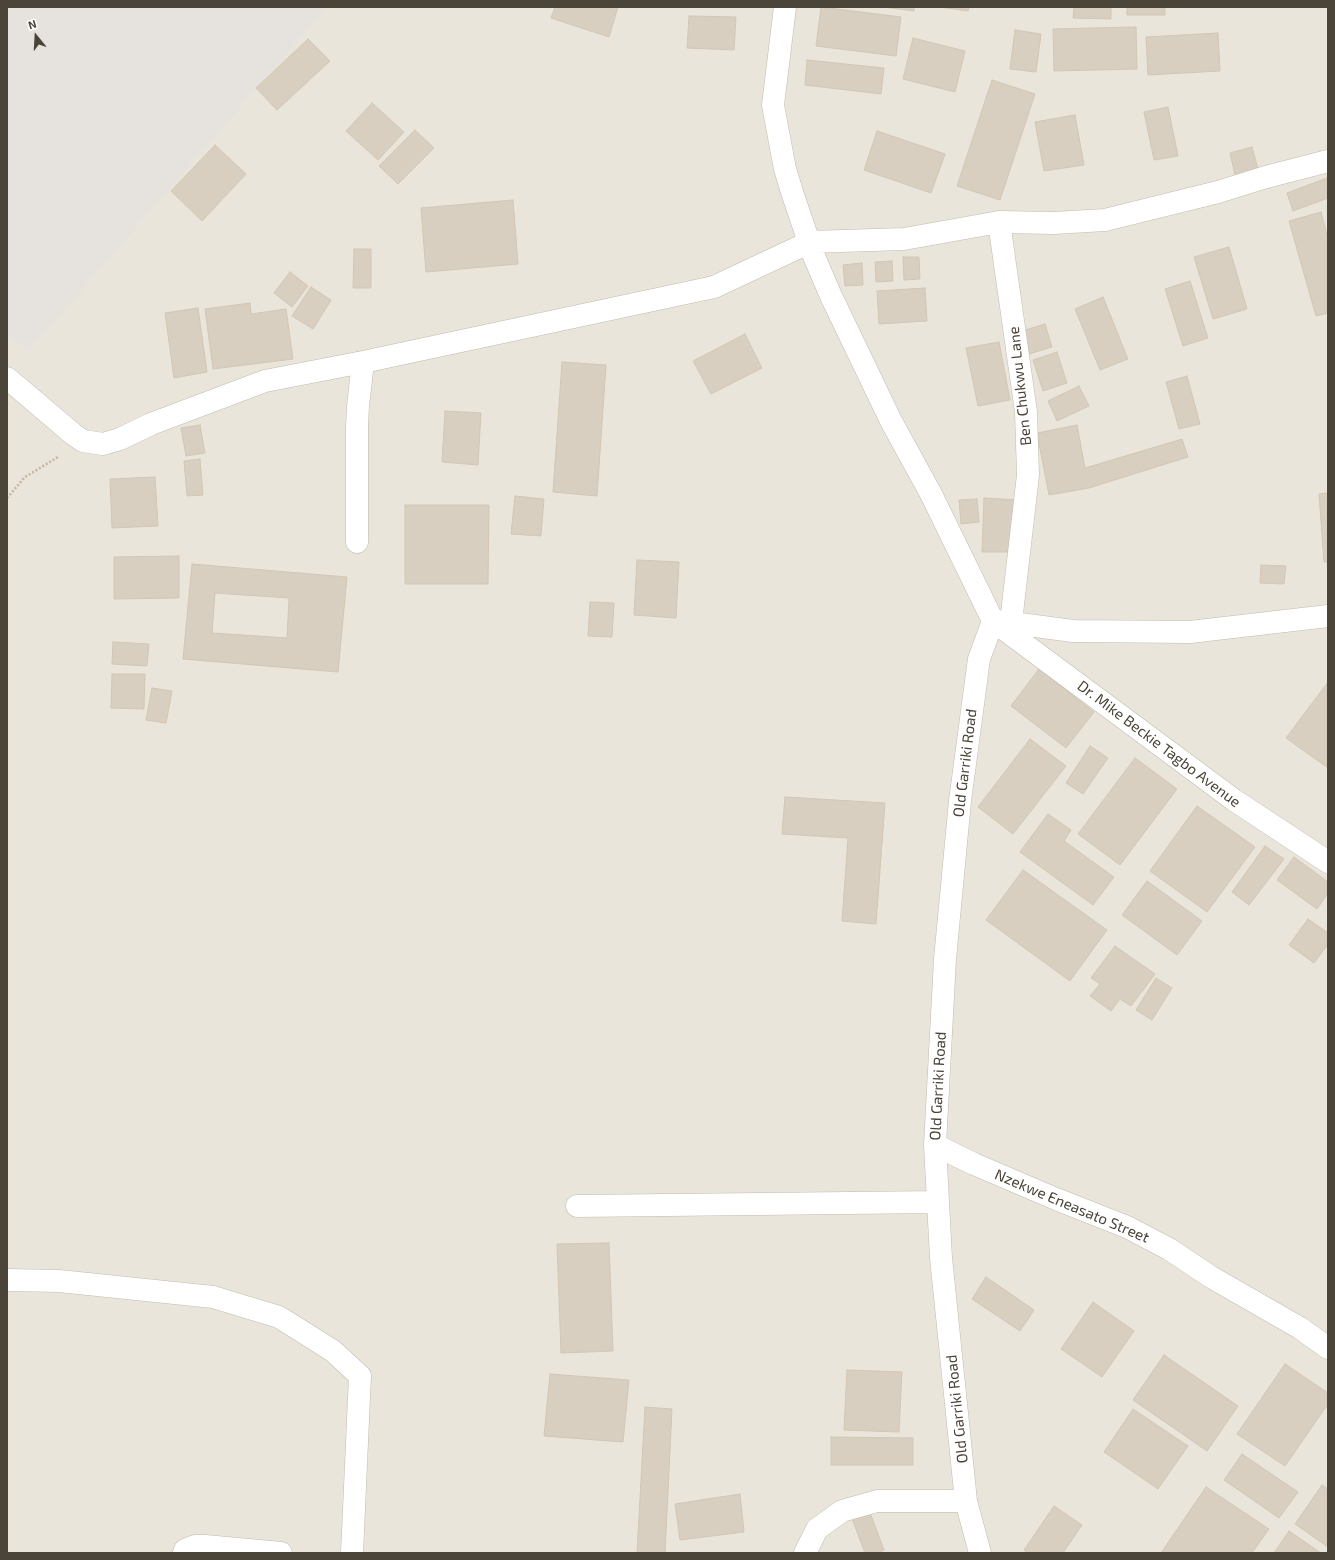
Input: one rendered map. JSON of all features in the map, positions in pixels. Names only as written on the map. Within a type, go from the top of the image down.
[{"type":"street","points":[[785,7],[773,105],[785,169],[810,242],[831,296],[891,421],[930,494],[1002,621],[1073,631],[1190,632],[1328,616]]},
{"type":"street","points":[[7,378],[73,434],[84,441],[103,444],[120,439],[151,424],[265,381],[363,362],[714,287],[810,242],[904,239],[999,222],[1054,223],[1105,220],[1218,192],[1266,177],[1328,161]]},
{"type":"street","name":"Ben Chukwu Lane","points":[[999,222],[1026,412],[1028,475],[1002,621]]},
{"type":"street","points":[[357,542],[357,426],[363,362]]},
{"type":"street","name":"Dr. Mike Beckie Tagbo Avenue","points":[[1002,621],[1234,800],[1328,862]]},
{"type":"street","name":"Old Garriki Road","points":[[980,1553],[966,1501],[942,1265],[935,1145],[945,959],[960,801],[979,659],[1002,621]]},
{"type":"street","name":"Nzekwe Eneasato Street","points":[[935,1145],[1008,1179],[1127,1227],[1168,1249],[1211,1277],[1300,1328],[1328,1348]]},
{"type":"street","points":[[577,1206],[938,1202]]},
{"type":"street","points":[[7,1280],[59,1281],[213,1297],[279,1317],[333,1351],[360,1376],[352,1553]]},
{"type":"street","points":[[805,1553],[818,1529],[842,1511],[877,1501],[966,1501]]},
{"type":"street","points":[[184,1553],[185,1550],[195,1546],[281,1553]]},
{"type":"path","points":[[7,498],[25,477],[84,441]]},
{"type":"shaded area","points":[[7,7],[1328,7],[1328,1553],[7,1553]]},
{"type":"shaded area","points":[[7,7],[327,7],[29,351],[7,333]]},
{"type":"building","points":[[555,7],[618,7],[609,37],[551,18]]},
{"type":"building","points":[[821,7],[901,17],[896,56],[816,46]]},
{"type":"building","points":[[883,7],[914,7],[914,11]]},
{"type":"building","points":[[939,7],[969,7],[968,11]]},
{"type":"building","points":[[1074,7],[1111,7],[1111,19],[1073,18]]},
{"type":"building","points":[[1127,7],[1165,7],[1165,15],[1127,15]]},
{"type":"building","points":[[689,16],[736,17],[734,50],[687,48]]},
{"type":"building","points":[[1136,27],[1137,69],[1054,71],[1053,29]]},
{"type":"building","points":[[1015,30],[1041,34],[1036,72],[1010,69]]},
{"type":"building","points":[[1218,33],[1220,71],[1148,75],[1146,37]]},
{"type":"building","points":[[913,38],[965,51],[955,92],[903,79]]},
{"type":"building","points":[[308,39],[330,61],[277,110],[256,88]]},
{"type":"building","points":[[807,60],[884,68],[881,94],[805,85]]},
{"type":"building","points":[[992,80],[1035,94],[1000,200],[957,186]]},
{"type":"building","points":[[372,103],[404,132],[378,160],[346,131]]},
{"type":"building","points":[[1168,107],[1178,156],[1154,160],[1144,112]]},
{"type":"building","points":[[1075,115],[1084,165],[1044,171],[1035,122]]},
{"type":"building","points":[[415,130],[434,148],[398,184],[379,166]]},
{"type":"building","points":[[877,131],[945,154],[931,193],[864,170]]},
{"type":"building","points":[[215,145],[246,174],[202,221],[171,191]]},
{"type":"building","points":[[1252,147],[1258,169],[1235,175],[1230,153]]},
{"type":"building","points":[[1327,178],[1328,198],[1293,211],[1287,193]]},
{"type":"building","points":[[513,200],[518,264],[426,272],[421,208]]},
{"type":"building","points":[[1321,212],[1328,238],[1328,313],[1316,316],[1289,221]]},
{"type":"building","points":[[1229,247],[1247,309],[1213,319],[1194,257]]},
{"type":"building","points":[[354,249],[371,249],[371,288],[353,288]]},
{"type":"building","points":[[903,257],[919,257],[920,279],[904,280]]},
{"type":"building","points":[[892,261],[893,281],[876,282],[875,262]]},
{"type":"building","points":[[862,263],[863,285],[845,286],[843,265]]},
{"type":"building","points":[[290,272],[308,286],[292,307],[274,293]]},
{"type":"building","points":[[1190,281],[1208,338],[1183,346],[1165,289]]},
{"type":"building","points":[[311,287],[331,300],[313,329],[292,316]]},
{"type":"building","points":[[925,288],[927,321],[879,324],[877,291]]},
{"type":"building","points":[[1103,297],[1128,359],[1100,370],[1075,309]]},
{"type":"building","points":[[250,303],[251,314],[286,309],[293,359],[213,369],[205,309]]},
{"type":"building","points":[[198,308],[207,372],[174,378],[165,313]]},
{"type":"building","points":[[1045,324],[1052,347],[1029,354],[1022,331]]},
{"type":"building","points":[[745,334],[762,368],[711,394],[693,361]]},
{"type":"building","points":[[999,342],[1010,400],[978,406],[966,348]]},
{"type":"building","points":[[1057,352],[1067,383],[1043,391],[1033,360]]},
{"type":"building","points":[[562,362],[606,365],[597,496],[553,492]]},
{"type":"building","points":[[1187,376],[1200,424],[1179,429],[1166,382]]},
{"type":"building","points":[[1079,386],[1089,406],[1057,421],[1048,401]]},
{"type":"building","points":[[445,411],[481,413],[478,465],[442,462]]},
{"type":"building","points":[[200,425],[205,453],[186,456],[181,428]]},
{"type":"building","points":[[1077,425],[1085,468],[1182,439],[1188,457],[1089,488],[1049,495],[1037,433]]},
{"type":"building","points":[[200,459],[203,495],[187,496],[184,461]]},
{"type":"building","points":[[155,477],[158,526],[112,528],[110,479]]},
{"type":"building","points":[[1328,493],[1328,562],[1324,562],[1319,494]]},
{"type":"building","points":[[515,496],[544,499],[541,536],[511,534]]},
{"type":"building","points":[[984,498],[1019,500],[1017,552],[982,552]]},
{"type":"building","points":[[977,499],[979,522],[961,524],[959,500]]},
{"type":"building","points":[[405,505],[489,505],[488,584],[405,584]]},
{"type":"building","points":[[179,556],[179,598],[114,599],[114,557]]},
{"type":"building","points":[[637,560],[679,562],[676,618],[634,615]]},
{"type":"building","points":[[192,564],[347,577],[338,672],[183,659]],"holes":[[[215,593],[289,598],[287,638],[212,633]]]},
{"type":"building","points":[[1261,565],[1286,566],[1284,584],[1260,583]]},
{"type":"building","points":[[590,602],[614,603],[612,637],[588,636]]},
{"type":"building","points":[[113,642],[149,644],[147,666],[112,664]]},
{"type":"building","points":[[1039,669],[1094,712],[1066,748],[1011,706]]},
{"type":"building","points":[[112,674],[145,674],[144,709],[111,708]]},
{"type":"building","points":[[1328,682],[1328,768],[1286,738]]},
{"type":"building","points":[[152,688],[172,691],[166,723],[146,720]]},
{"type":"building","points":[[1030,739],[1066,766],[1013,834],[978,807]]},
{"type":"building","points":[[1090,746],[1108,758],[1083,794],[1066,783]]},
{"type":"building","points":[[1135,758],[1177,789],[1120,865],[1078,834]]},
{"type":"building","points":[[785,797],[885,803],[876,924],[842,921],[848,838],[782,834]]},
{"type":"building","points":[[1197,806],[1255,847],[1207,912],[1150,871]]},
{"type":"building","points":[[1048,814],[1071,830],[1064,841],[1114,877],[1093,905],[1020,852]]},
{"type":"building","points":[[1265,846],[1284,859],[1249,905],[1232,892]]},
{"type":"building","points":[[1294,857],[1328,882],[1328,893],[1317,909],[1277,880]]},
{"type":"building","points":[[1023,870],[1107,930],[1070,981],[986,920]]},
{"type":"building","points":[[1147,881],[1202,921],[1177,955],[1122,915]]},
{"type":"building","points":[[1308,919],[1328,933],[1328,944],[1314,963],[1289,945]]},
{"type":"building","points":[[1115,946],[1155,974],[1131,1006],[1120,999],[1111,1011],[1090,996],[1100,984],[1091,978]]},
{"type":"building","points":[[1156,978],[1172,988],[1152,1020],[1136,1010]]},
{"type":"building","points":[[609,1243],[613,1351],[561,1353],[557,1244]]},
{"type":"building","points":[[986,1277],[1034,1310],[1020,1331],[972,1299]]},
{"type":"building","points":[[1093,1302],[1134,1331],[1102,1377],[1061,1349]]},
{"type":"building","points":[[1164,1355],[1238,1406],[1207,1451],[1133,1400]]},
{"type":"building","points":[[1285,1364],[1328,1393],[1328,1404],[1285,1466],[1237,1434]]},
{"type":"building","points":[[847,1370],[902,1372],[899,1432],[844,1430]]},
{"type":"building","points":[[550,1374],[629,1380],[623,1442],[544,1436]]},
{"type":"building","points":[[645,1407],[672,1409],[665,1553],[637,1553]]},
{"type":"building","points":[[1133,1409],[1188,1446],[1158,1489],[1104,1452]]},
{"type":"building","points":[[831,1437],[913,1438],[913,1465],[831,1465]]},
{"type":"building","points":[[1242,1454],[1298,1492],[1279,1518],[1224,1480]]},
{"type":"building","points":[[1322,1485],[1328,1489],[1328,1547],[1295,1524]]},
{"type":"building","points":[[1206,1487],[1269,1529],[1252,1553],[1161,1553]]},
{"type":"building","points":[[740,1494],[744,1532],[680,1540],[675,1504]]},
{"type":"building","points":[[1054,1506],[1082,1525],[1063,1553],[1028,1553],[1024,1550]]},
{"type":"building","points":[[869,1510],[884,1550],[876,1553],[865,1553],[851,1516]]},
{"type":"building","points":[[1289,1531],[1321,1553],[1274,1553]]}]
